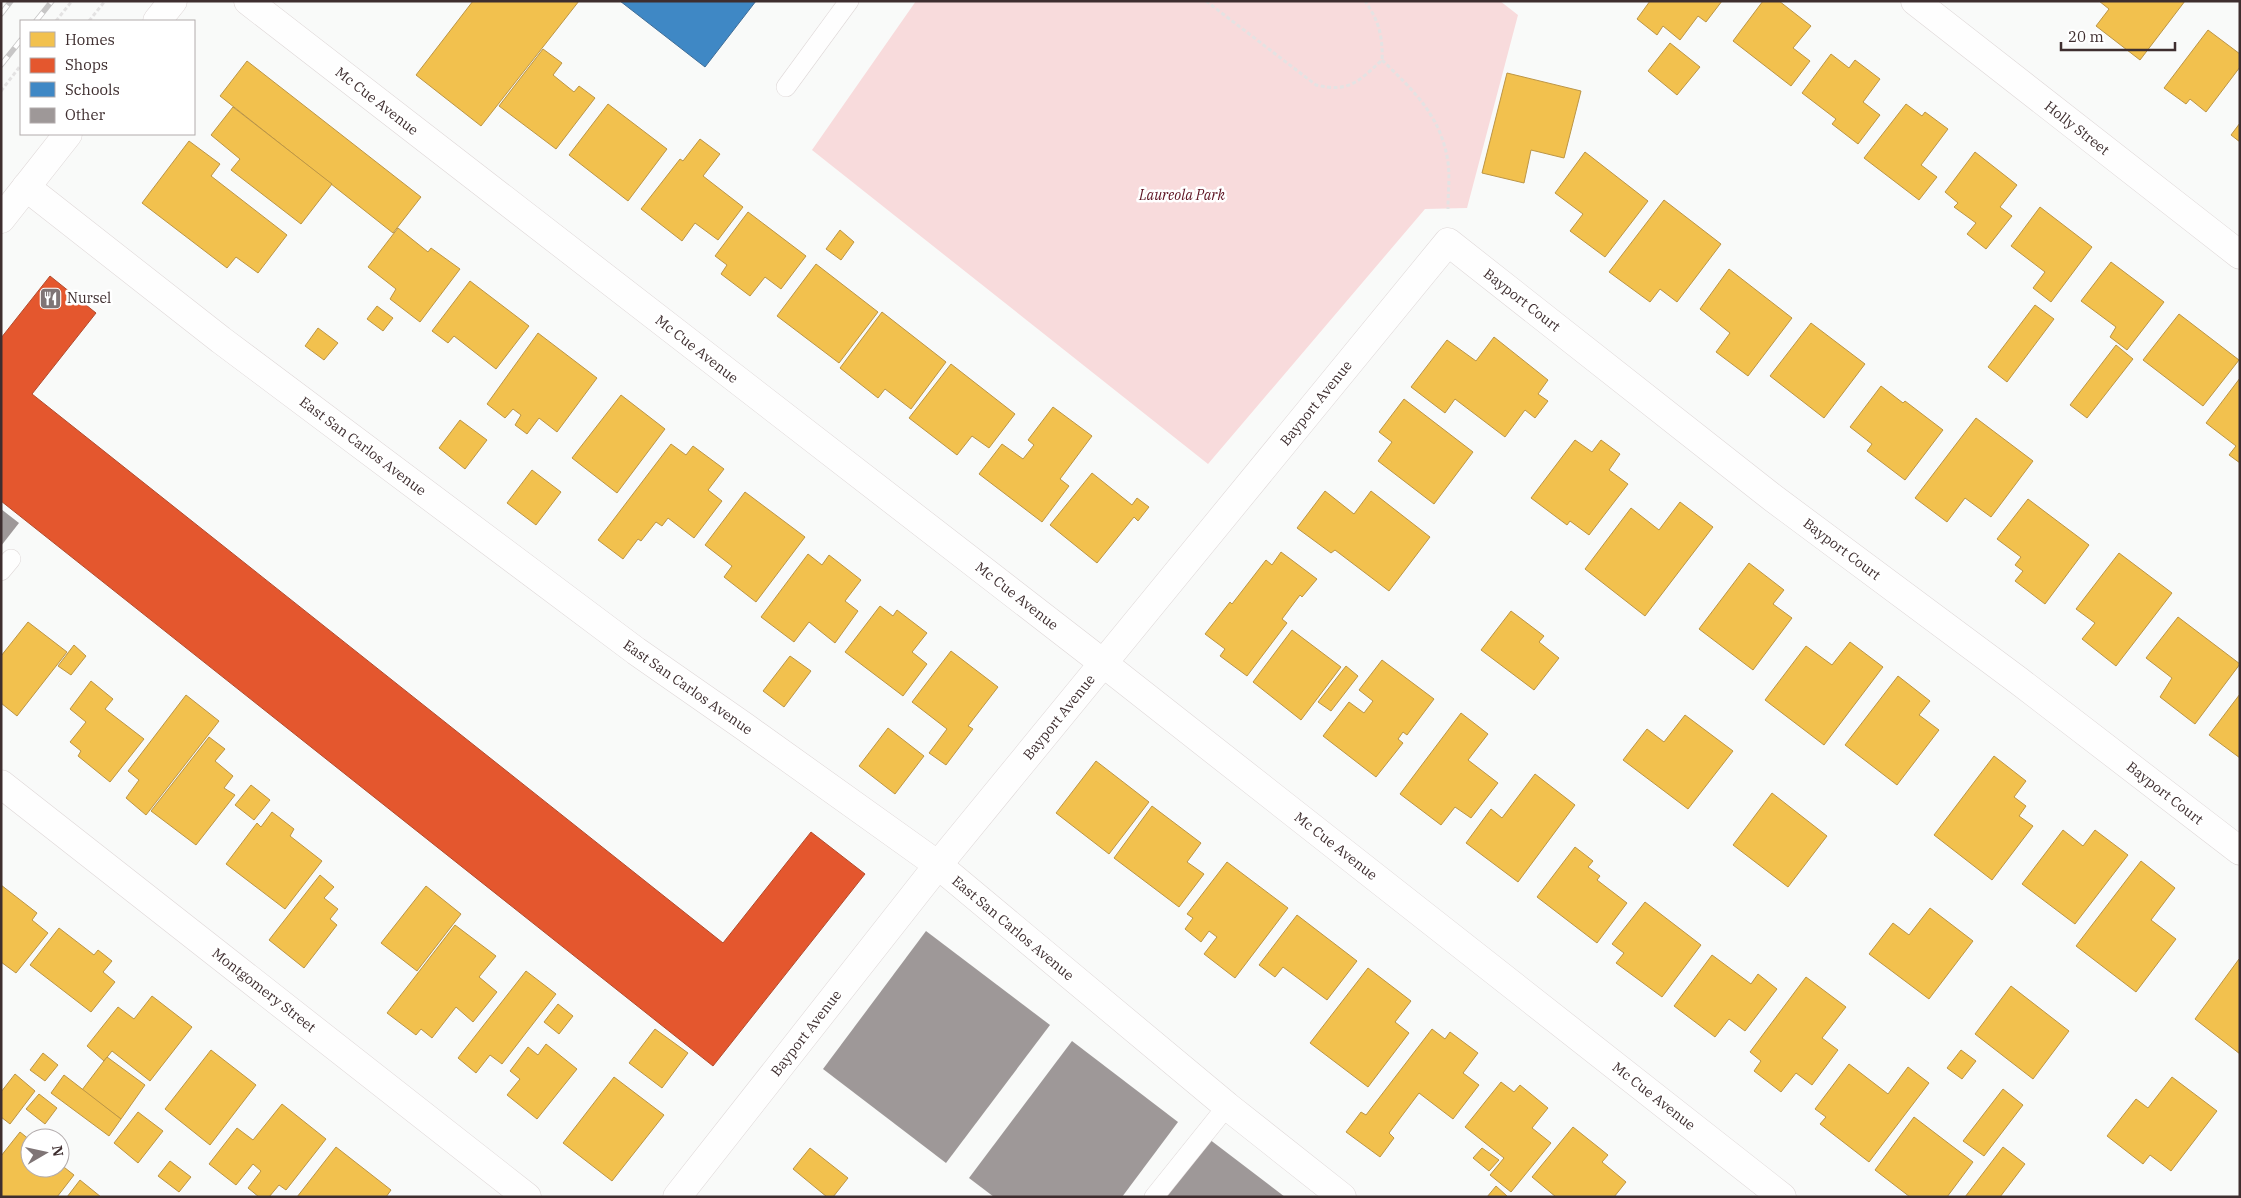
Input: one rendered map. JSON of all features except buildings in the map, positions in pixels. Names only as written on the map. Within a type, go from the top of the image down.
[{"type":"street","points":[[158,20],[172,1]]},
{"type":"street","name":"Mc Cue Avenue","points":[[248,1],[1104,663],[1782,1197]]},
{"type":"street","name":"Holly Street","points":[[1915,1],[2240,255]]},
{"type":"street","points":[[1,219],[67,135]]},
{"type":"street","name":"East San Carlos Avenue","points":[[26,187],[221,340],[636,651],[746,727],[938,865],[1227,1106],[1342,1197]]},
{"type":"street","name":"Bayport Avenue","points":[[677,1197],[938,865],[1448,242]]},
{"type":"street","name":"Bayport Court","points":[[1448,242],[1773,498],[2019,681],[2240,850]]},
{"type":"street","name":"Montgomery Street","points":[[1,784],[527,1197]]},
{"type":"lane","points":[[786,87],[849,1]]},
{"type":"lane","points":[[1154,1197],[1227,1106]]},
{"type":"path","points":[[57,20],[72,1]]},
{"type":"path","points":[[90,20],[105,1]]},
{"type":"path","points":[[1206,1],[1316,86],[1334,90],[1349,86],[1382,60]]},
{"type":"path","points":[[1365,1],[1376,17],[1382,40],[1382,60],[1416,93],[1435,119],[1448,162],[1448,242]]},
{"type":"path","points":[[1,90],[20,67]]},
{"type":"green space","name":"Laureola Park","points":[[916,1],[1500,1],[1518,15],[1467,208],[1425,209],[1208,464],[812,150]]},
{"type":"railway","points":[[1,14],[11,1]]},
{"type":"railway","points":[[37,20],[52,1]]},
{"type":"railway","points":[[1,65],[20,41]]},
{"type":"place","name":"Nursel","points":[[51,298]]}]
